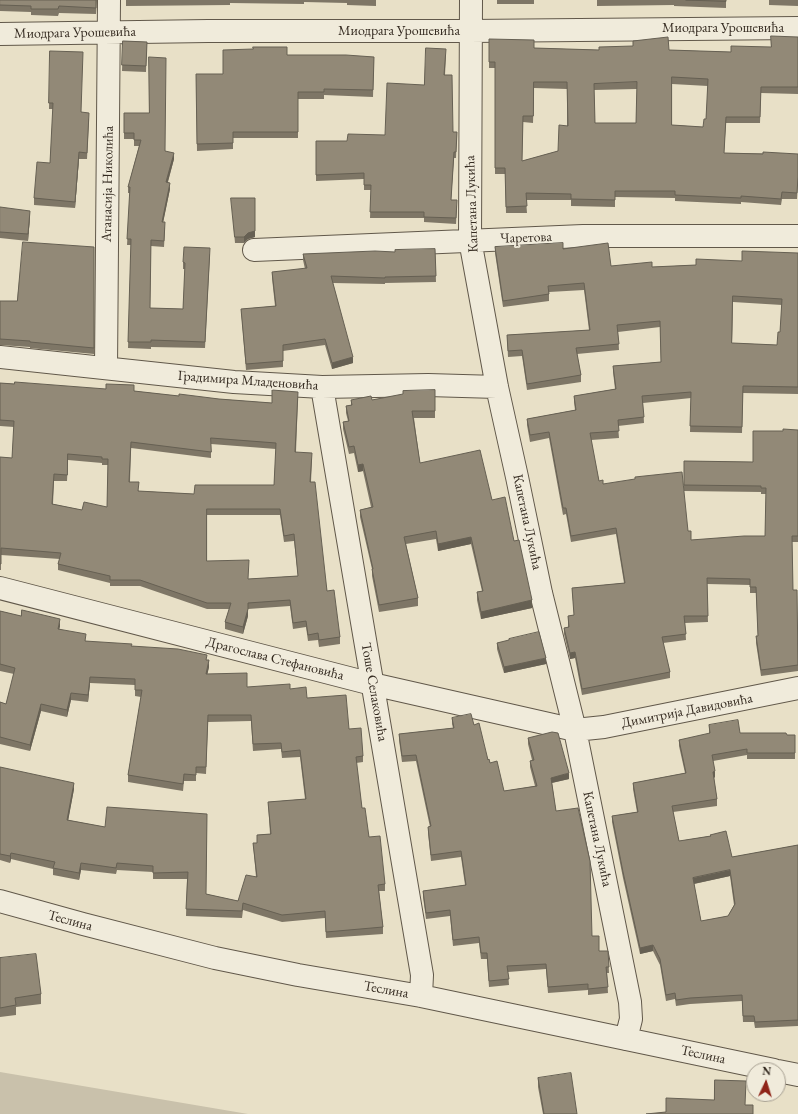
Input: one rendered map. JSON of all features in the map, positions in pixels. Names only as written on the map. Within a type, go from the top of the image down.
[{"type":"street","name":"Атанасија Николића","points":[[106,368],[109,0]]},
{"type":"street","name":"Капетана Лукића","points":[[471,0],[470,240],[497,387],[541,593],[575,730],[630,1002],[631,1019],[626,1039]]},
{"type":"street","name":"Миодрага Урошевића","points":[[0,34],[798,28]]},
{"type":"street","name":"Чаретова","points":[[254,250],[583,236],[798,236]]},
{"type":"street","name":"Градимира Младеновића","points":[[0,357],[234,382],[322,387],[428,385],[497,387]]},
{"type":"street","name":"Тоше Селаковића","points":[[322,387],[422,975],[421,996]]},
{"type":"street","name":"Драгослава Стефановића","points":[[0,588],[372,684],[575,730]]},
{"type":"street","name":"Димитрија Давидовића","points":[[575,730],[604,727],[798,688]]},
{"type":"street","name":"Теслина","points":[[0,901],[215,958],[298,975],[421,996],[746,1064]]},
{"type":"street","points":[[786,1073],[798,1075]]},
{"type":"shaded area","points":[[0,1072],[248,1114],[0,1114]]},
{"type":"building","points":[[0,0],[96,0],[96,8],[59,6],[58,9],[31,9],[31,6],[0,5]]},
{"type":"building","points":[[686,0],[726,0],[726,1]]},
{"type":"building","points":[[771,36],[798,37],[798,87],[761,87],[760,117],[726,117],[724,153],[763,154],[763,152],[798,154],[797,193],[782,192],[781,199],[741,196],[741,198],[675,195],[675,191],[615,191],[615,200],[571,199],[571,194],[526,193],[527,206],[506,207],[505,168],[495,168],[495,62],[489,62],[489,39],[534,40],[534,48],[599,50],[599,47],[633,46],[633,41],[668,37],[669,50],[731,52],[731,46],[771,47]],"holes":[[[672,77],[708,79],[706,119],[704,119],[703,127],[672,125]],[[534,82],[567,82],[568,126],[559,125],[558,151],[522,161],[523,116],[533,116]],[[637,82],[636,123],[595,123],[594,84]]]},
{"type":"building","points":[[123,41],[147,42],[146,66],[122,65]]},
{"type":"building","points":[[253,47],[287,47],[287,55],[346,55],[374,57],[373,90],[324,89],[324,92],[298,92],[298,132],[233,132],[233,143],[197,144],[196,74],[223,74],[223,50],[253,49]]},
{"type":"building","points":[[426,48],[446,49],[444,75],[452,75],[453,132],[457,132],[456,152],[454,152],[451,200],[457,200],[456,218],[424,217],[424,212],[370,212],[371,185],[364,185],[364,173],[316,175],[316,141],[347,141],[348,134],[385,135],[387,83],[424,85]]},
{"type":"building","points":[[50,51],[83,52],[81,112],[89,113],[87,153],[79,152],[75,202],[34,198],[37,162],[50,163],[53,103],[49,103]]},
{"type":"building","points":[[149,57],[166,58],[165,151],[174,153],[166,182],[170,183],[162,222],[165,222],[164,241],[151,240],[150,308],[183,309],[185,263],[183,262],[184,247],[210,248],[205,342],[151,340],[151,342],[128,342],[131,239],[127,239],[130,187],[128,187],[141,140],[134,140],[134,133],[124,133],[124,113],[149,113]]},
{"type":"building","points":[[231,198],[255,198],[255,231],[248,233],[244,237],[235,237]]},
{"type":"building","points":[[0,207],[30,211],[28,234],[0,232]]},
{"type":"building","points":[[23,242],[94,247],[94,348],[0,339],[0,301],[17,301]]},
{"type":"building","points":[[563,243],[563,249],[608,243],[611,266],[652,262],[652,267],[696,265],[696,259],[742,261],[742,251],[798,253],[798,387],[743,386],[742,427],[690,426],[691,392],[642,396],[644,417],[618,420],[619,431],[590,433],[599,481],[603,480],[603,484],[635,479],[635,477],[682,472],[688,531],[691,531],[691,540],[765,536],[766,488],[761,488],[761,486],[684,485],[684,461],[753,462],[753,431],[783,431],[783,429],[798,430],[798,536],[792,536],[793,590],[797,590],[798,665],[761,670],[756,636],[758,636],[756,587],[750,587],[750,579],[707,578],[708,616],[684,616],[686,634],[662,637],[670,672],[582,689],[575,652],[570,653],[564,628],[569,627],[568,616],[574,615],[572,588],[625,583],[616,528],[571,536],[566,508],[563,508],[549,432],[530,435],[527,419],[576,410],[574,396],[616,389],[613,366],[661,362],[660,321],[617,325],[619,344],[576,348],[581,375],[527,384],[522,350],[508,351],[507,335],[590,330],[584,283],[548,286],[549,294],[503,301],[495,247]],"holes":[[[733,296],[782,299],[780,332],[778,332],[777,345],[732,343]]]},
{"type":"building","points":[[435,249],[436,276],[385,278],[331,276],[353,357],[332,363],[325,339],[283,345],[283,361],[246,364],[241,309],[276,306],[272,272],[307,268],[303,254],[375,251],[395,252],[395,250]]},
{"type":"building","points":[[15,382],[106,389],[106,384],[134,385],[134,391],[272,403],[272,390],[298,392],[295,452],[312,453],[310,482],[315,482],[327,591],[334,590],[340,637],[319,640],[318,633],[308,635],[306,621],[293,623],[290,600],[248,603],[248,609],[243,627],[225,622],[231,603],[207,603],[140,580],[110,580],[110,576],[58,564],[61,553],[1,548],[0,564],[0,457],[12,458],[14,421],[0,420],[0,383],[14,384]],"holes":[[[211,438],[276,443],[274,485],[195,485],[194,494],[138,491],[139,482],[129,482],[131,442],[211,452]],[[68,454],[102,457],[102,459],[108,459],[107,507],[84,502],[82,510],[52,504],[54,474],[67,475]],[[207,509],[280,509],[284,536],[294,534],[298,576],[248,579],[249,560],[207,561]]]},
{"type":"building","points":[[435,390],[435,411],[412,411],[420,463],[480,450],[492,500],[505,497],[514,541],[519,540],[532,600],[481,612],[477,592],[483,591],[471,537],[438,544],[436,531],[404,537],[418,598],[379,605],[360,510],[373,507],[363,464],[358,465],[354,446],[349,447],[343,422],[349,421],[346,406],[352,405],[351,400],[371,396],[372,400],[403,394],[403,391]]},
{"type":"building","points":[[22,610],[60,619],[58,629],[86,634],[85,641],[178,649],[207,655],[206,660],[209,660],[206,674],[247,673],[247,687],[290,684],[290,689],[306,687],[307,698],[346,695],[349,729],[361,728],[363,756],[356,757],[362,808],[365,808],[369,837],[380,836],[385,884],[378,885],[383,927],[326,932],[325,911],[282,915],[243,903],[242,911],[186,909],[188,872],[153,873],[153,866],[117,863],[116,868],[81,863],[79,873],[53,868],[55,862],[11,853],[10,856],[0,854],[0,767],[74,783],[67,820],[105,827],[107,807],[207,814],[206,894],[238,901],[246,875],[257,877],[253,843],[257,843],[257,835],[271,834],[268,802],[306,799],[300,750],[282,752],[281,743],[253,744],[251,715],[208,715],[206,767],[196,767],[196,775],[184,774],[183,784],[128,775],[142,690],[135,690],[135,679],[90,677],[88,695],[71,693],[67,710],[41,704],[30,745],[0,737],[0,702],[6,704],[15,668],[0,664],[0,611],[21,616]]},
{"type":"building","points":[[539,632],[546,658],[504,667],[497,643]]},
{"type":"building","points":[[471,714],[474,725],[479,723],[488,760],[489,759],[490,763],[497,761],[504,791],[537,786],[530,761],[534,760],[528,738],[552,732],[558,733],[569,773],[551,778],[556,811],[578,808],[590,861],[592,936],[599,936],[599,951],[608,951],[609,967],[606,967],[608,987],[588,989],[588,984],[548,987],[546,964],[507,966],[509,979],[489,981],[487,953],[481,953],[479,937],[453,940],[450,910],[426,913],[423,891],[466,885],[461,851],[431,855],[428,827],[431,826],[416,755],[402,756],[399,734],[454,728],[452,718]]},
{"type":"building","points":[[738,720],[740,733],[786,733],[787,735],[795,735],[795,753],[747,753],[747,749],[712,755],[717,799],[672,806],[679,841],[711,836],[710,835],[726,831],[732,857],[798,845],[798,1020],[755,1022],[754,1016],[743,1016],[742,995],[676,1000],[675,993],[666,995],[660,959],[653,945],[640,948],[612,816],[638,812],[633,783],[686,773],[679,740],[710,733],[709,725]],"holes":[[[730,870],[735,904],[728,916],[701,921],[693,878]]]},
{"type":"building","points":[[36,954],[41,994],[15,998],[16,1005],[0,1008],[0,958]]},
{"type":"building","points":[[571,1073],[577,1114],[544,1114],[538,1078]]},
{"type":"building","points":[[715,1080],[746,1081],[745,1105],[753,1105],[753,1114],[646,1114],[666,1112],[666,1098],[714,1100]]}]
